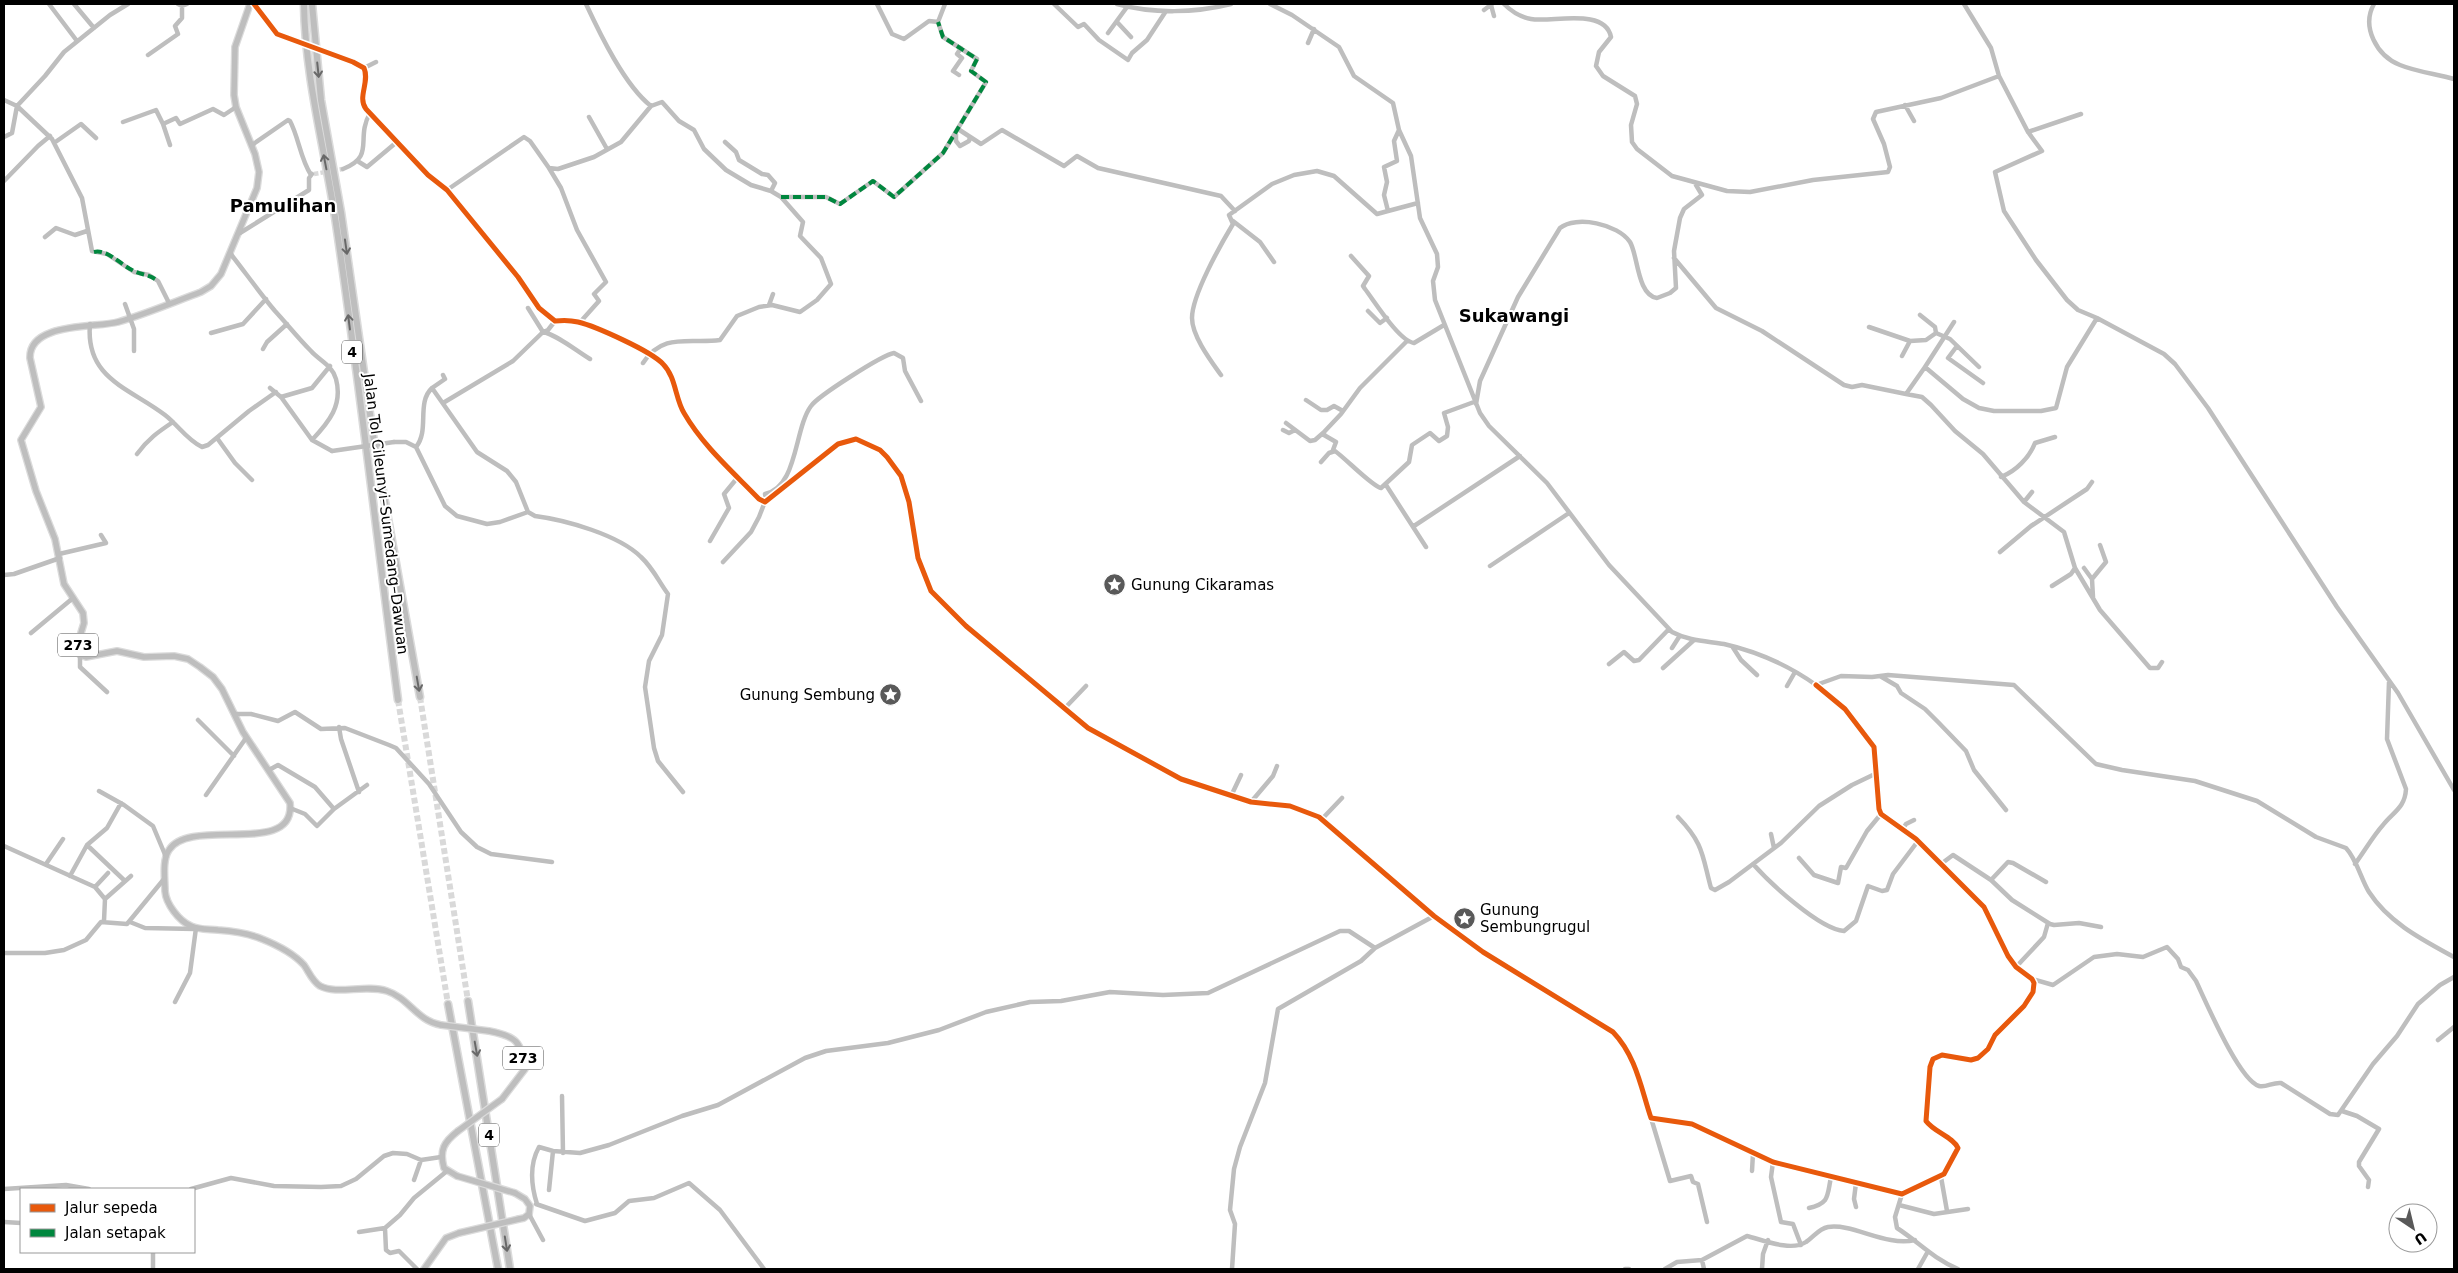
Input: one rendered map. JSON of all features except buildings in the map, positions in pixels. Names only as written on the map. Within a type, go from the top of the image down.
[{"type":"highway","name":"Jalan Tol Cileunyi–Sumedang–Dawuan","points":[[304,4],[304,24],[314,103],[335,216],[398,700]]},
{"type":"highway","name":"Jalan Tol Cileunyi–Sumedang–Dawuan","points":[[312,4],[321,100],[341,212],[373,435],[420,697]]},
{"type":"highway","name":"4","points":[[468,1001],[510,1269]]},
{"type":"highway","name":"4","points":[[448,1004],[498,1269]]},
{"type":"main road","name":"273","points":[[250,4],[235,46],[236,107],[252,145],[258,166],[257,188],[240,233],[221,274],[211,286],[130,318],[111,324],[90,324],[48,334],[35,343],[30,354],[41,408],[21,440],[59,556],[64,584],[84,616],[77,646],[80,655],[86,657],[117,651],[144,657],[174,656],[188,659],[213,677],[220,686],[246,738],[286,796],[290,808]]},
{"type":"main road","points":[[196,928],[183,920],[168,903],[165,878],[166,856],[176,842],[185,837],[204,834],[250,835],[272,830],[284,822],[290,808]]},
{"type":"main road","name":"273","points":[[196,928],[243,933],[262,939],[292,954],[322,987],[336,989],[372,987],[399,997],[423,1019],[441,1025],[508,1035],[520,1047],[524,1069],[502,1099],[458,1131],[442,1146],[441,1157]]},
{"type":"main road","points":[[424,1269],[446,1238],[459,1233],[524,1218],[528,1214],[530,1206],[525,1198],[515,1193],[457,1176],[447,1171],[441,1157]]},
{"type":"street","points":[[49,4],[77,41]]},
{"type":"street","points":[[74,4],[94,28]]},
{"type":"street","points":[[4,137],[12,133],[17,106],[64,52],[128,4]]},
{"type":"street","points":[[254,4],[277,34],[364,68],[367,76],[362,101],[370,113],[428,175],[447,190],[518,277],[539,308],[555,321],[566,320],[588,325],[649,354],[664,365],[673,380],[683,412],[706,444],[765,502]]},
{"type":"street","points":[[586,4],[601,36],[640,97],[651,106]]},
{"type":"street","points":[[877,4],[888,28],[899,38],[904,39],[929,22],[938,22]]},
{"type":"street","points":[[781,197],[826,197],[840,204],[873,181],[894,197],[942,153],[986,82],[971,71],[977,59],[944,37],[938,22],[945,4]]},
{"type":"street","points":[[1054,4],[1078,27],[1084,24],[1099,40],[1128,60],[1132,53],[1147,40],[1166,11]]},
{"type":"street","points":[[1117,4],[1127,7],[1166,11],[1197,10],[1231,4]]},
{"type":"street","points":[[1270,4],[1314,29],[1342,49],[1356,77],[1393,104],[1399,130],[1411,156],[1423,225],[1436,254],[1438,267],[1433,282],[1433,291],[1444,325],[1475,404],[1489,426],[1547,483],[1614,570],[1669,629],[1679,637],[1732,646],[1766,655],[1796,672],[1845,710],[1874,747],[1879,809],[1882,814],[1918,841],[1988,913],[2008,956],[2016,967],[2032,979],[2053,985],[2094,957],[2117,954],[2143,957],[2168,947],[2178,959],[2181,967],[2188,970],[2196,981],[2238,1065],[2253,1083],[2264,1086],[2273,1082],[2281,1083],[2330,1114],[2338,1115],[2373,1064],[2397,1036],[2418,1004],[2440,985],[2454,977]]},
{"type":"street","points":[[1484,10],[1491,4],[1494,16]]},
{"type":"street","points":[[1504,4],[1513,12],[1530,19],[1580,18],[1603,24],[1608,29],[1611,38],[1599,52],[1596,66],[1603,76],[1627,89],[1636,99],[1637,104],[1630,136],[1634,146],[1672,176],[1695,184],[1726,191],[1750,192],[1813,180],[1888,172],[1890,167],[1873,116],[1876,112],[1941,98],[1999,76]]},
{"type":"street","points":[[1964,4],[1991,48],[1999,76],[2028,132],[2042,151],[1995,172],[2002,208],[2059,292],[2078,310],[2097,318],[2164,354],[2175,364],[2208,408],[2332,599],[2398,693],[2454,790]]},
{"type":"street","points":[[2374,4],[2370,17],[2371,34],[2377,46],[2389,59],[2408,68],[2454,79]]},
{"type":"street","points":[[148,55],[178,34],[175,26],[182,18],[183,5]]},
{"type":"street","points":[[1108,33],[1127,7]]},
{"type":"street","points":[[1117,22],[1131,37]]},
{"type":"street","points":[[1308,42],[1314,29]]},
{"type":"street","points":[[959,75],[953,71],[962,58],[957,54],[961,48]]},
{"type":"street","points":[[364,68],[376,62]]},
{"type":"street","points":[[4,100],[17,106],[50,136],[82,198],[86,231],[92,251],[107,254],[134,272],[149,274],[158,280],[169,303]]},
{"type":"street","points":[[550,168],[566,166],[594,157],[621,142],[651,106],[662,102],[679,121],[694,130],[704,149],[726,170],[751,185],[771,191],[781,197],[802,222],[800,236],[820,258],[831,284],[817,300],[800,312],[769,305],[737,316],[720,340],[668,342],[658,346],[643,363]]},
{"type":"street","points":[[1906,105],[1914,121]]},
{"type":"street","points":[[163,124],[176,118],[181,124],[213,110],[224,115],[236,107]]},
{"type":"street","points":[[123,122],[156,110],[170,145]]},
{"type":"street","points":[[359,162],[363,148],[363,131],[370,113]]},
{"type":"street","points":[[2028,132],[2081,114]]},
{"type":"street","points":[[589,117],[608,149]]},
{"type":"street","points":[[240,233],[309,190],[312,174],[299,150],[297,134],[288,120],[252,145]]},
{"type":"street","points":[[54,143],[81,124],[96,138]]},
{"type":"street","points":[[957,131],[981,144],[1002,130],[1064,166],[1077,156],[1098,168],[1221,196],[1235,211]]},
{"type":"street","points":[[1388,211],[1384,195],[1387,182],[1384,167],[1397,161],[1394,142],[1399,130]]},
{"type":"street","points":[[957,131],[956,141],[960,146],[969,141],[970,137]]},
{"type":"street","points":[[4,181],[50,136]]},
{"type":"street","points":[[447,190],[524,137],[530,141],[550,168],[561,188],[577,230],[606,282],[594,294],[599,301],[582,320],[588,325]]},
{"type":"street","points":[[359,162],[367,167],[398,141]]},
{"type":"street","points":[[725,142],[743,163],[772,177],[775,183],[771,191]]},
{"type":"street","points":[[343,169],[359,162]]},
{"type":"street","points":[[1274,262],[1260,242],[1229,216],[1272,184],[1294,175],[1317,171],[1334,176],[1377,214],[1418,203]]},
{"type":"street","points":[[1475,404],[1480,381],[1518,298],[1551,239],[1565,224],[1577,221],[1595,223],[1627,238],[1631,244],[1639,275],[1653,297],[1657,298],[1674,290],[1674,258],[1682,213],[1702,195],[1702,191],[1695,184]]},
{"type":"street","points":[[1221,375],[1200,343],[1192,319],[1196,299],[1233,221]]},
{"type":"street","points":[[45,236],[56,228],[75,235],[86,231]]},
{"type":"street","points":[[230,253],[287,324],[312,352],[330,366],[336,379],[338,398],[335,411],[329,422],[312,440]]},
{"type":"street","points":[[1351,256],[1369,276],[1363,286],[1387,318],[1407,340],[1414,343],[1444,325]]},
{"type":"street","points":[[1674,258],[1716,308],[1762,331],[1844,385],[1852,387],[1870,386],[1922,397],[1955,430],[1984,454],[2001,477],[2024,502],[2064,532],[2075,568],[2093,598],[2118,633],[2150,668],[2158,668],[2162,662]]},
{"type":"street","points":[[769,305],[773,294]]},
{"type":"street","points":[[211,333],[242,324],[266,299]]},
{"type":"street","points":[[125,304],[135,335],[134,351]]},
{"type":"street","points":[[528,308],[543,332],[554,335],[560,342],[590,359]]},
{"type":"street","points":[[1368,312],[1380,323],[1387,318]]},
{"type":"street","points":[[1920,315],[1935,326],[1936,333]]},
{"type":"street","points":[[1925,366],[1963,399],[1979,408],[1994,411],[2052,410],[2056,408],[2067,367],[2097,318]]},
{"type":"street","points":[[443,403],[513,361],[543,332],[548,330],[555,321]]},
{"type":"street","points":[[1906,394],[1954,322]]},
{"type":"street","points":[[90,324],[88,342],[102,370],[117,386],[173,422],[189,439],[202,447],[217,438],[276,392]]},
{"type":"street","points":[[263,349],[267,342],[287,324]]},
{"type":"street","points":[[1869,327],[1910,341],[1926,340],[1936,333]]},
{"type":"street","points":[[1936,333],[1950,339],[1978,367]]},
{"type":"street","points":[[1286,422],[1312,441],[1323,433],[1360,388],[1407,340]]},
{"type":"street","points":[[1902,356],[1910,341]]},
{"type":"street","points":[[1957,346],[1948,358],[1983,383]]},
{"type":"street","points":[[723,562],[751,532],[765,502],[765,494],[777,489],[787,476],[812,405],[819,396],[840,386],[856,373],[891,354],[901,356],[913,389],[920,401]]},
{"type":"street","points":[[280,397],[312,388],[330,366]]},
{"type":"street","points":[[416,447],[422,434],[425,400],[432,388],[445,379],[443,375]]},
{"type":"street","points":[[270,388],[276,392],[312,440],[332,451],[394,442],[406,442],[416,447],[445,506],[457,516],[488,524],[500,522],[528,512]]},
{"type":"street","points":[[432,388],[477,452],[506,471],[516,482],[528,512],[535,516],[582,527],[619,541],[641,556],[653,570],[668,594],[662,634],[649,661],[645,687],[654,748],[658,762],[683,792]]},
{"type":"street","points":[[1306,400],[1321,410],[1327,410],[1334,406],[1343,411]]},
{"type":"street","points":[[1333,450],[1356,467],[1377,488],[1386,485],[1409,462],[1411,447],[1418,440],[1430,433],[1439,440],[1447,436],[1448,427],[1443,416],[1444,413],[1475,404]]},
{"type":"street","points":[[137,454],[153,435],[160,433],[173,422]]},
{"type":"street","points":[[1283,430],[1289,433],[1295,430]]},
{"type":"street","points":[[1321,462],[1333,450],[1336,442],[1323,433]]},
{"type":"street","points":[[217,438],[235,463],[252,480]]},
{"type":"street","points":[[2001,477],[2016,469],[2032,452],[2035,443],[2055,438]]},
{"type":"street","points":[[765,502],[838,444],[856,439],[880,450],[901,476],[909,502],[918,558],[931,591],[966,626],[1064,709],[1109,741],[1181,779],[1252,802],[1290,806],[1322,819],[1434,916],[1500,964],[1571,1004],[1613,1032],[1624,1043],[1633,1060],[1670,1181],[1691,1176],[1693,1182],[1698,1184],[1707,1222]]},
{"type":"street","points":[[1414,526],[1520,456]]},
{"type":"street","points":[[710,541],[729,508],[724,494],[738,477]]},
{"type":"street","points":[[2000,552],[2087,489],[2092,482]]},
{"type":"street","points":[[1386,485],[1426,547]]},
{"type":"street","points":[[2024,502],[2032,492]]},
{"type":"street","points":[[1490,566],[1569,514]]},
{"type":"street","points":[[4,575],[14,574],[59,556],[106,543],[101,535]]},
{"type":"street","points":[[2092,579],[2105,565],[2106,560],[2100,545]]},
{"type":"street","points":[[2052,586],[2071,574],[2075,568]]},
{"type":"street","points":[[2084,568],[2092,579],[2093,598]]},
{"type":"street","points":[[31,633],[73,598]]},
{"type":"street","points":[[1609,664],[1624,652],[1634,661],[1639,660],[1669,629]]},
{"type":"street","points":[[1672,648],[1679,637]]},
{"type":"street","points":[[1664,668],[1694,640]]},
{"type":"street","points":[[1732,646],[1741,660],[1757,675]]},
{"type":"street","points":[[80,655],[80,667],[107,692]]},
{"type":"street","points":[[1787,686],[1796,672]]},
{"type":"street","points":[[1816,686],[1841,676],[1880,676],[1888,674],[2014,685],[2096,764],[2113,769],[2196,781],[2257,801],[2316,837],[2346,848],[2369,892],[2384,912],[2454,957]]},
{"type":"street","points":[[1880,676],[1897,686],[1901,693],[1925,709],[1938,722],[1968,754],[1974,770],[2006,810]]},
{"type":"street","points":[[2355,864],[2381,826],[2399,810],[2405,796],[2406,789],[2387,739],[2389,682]]},
{"type":"street","points":[[1064,709],[1086,686]]},
{"type":"street","points":[[234,714],[251,714],[278,721],[295,712],[322,729],[339,727],[396,748],[429,784],[461,832],[484,852],[552,862]]},
{"type":"street","points":[[198,720],[234,756]]},
{"type":"street","points":[[339,727],[341,739],[359,792]]},
{"type":"street","points":[[206,795],[246,738]]},
{"type":"street","points":[[269,770],[278,764],[315,787],[334,809]]},
{"type":"street","points":[[1252,802],[1272,776],[1277,766]]},
{"type":"street","points":[[1678,817],[1691,832],[1704,854],[1707,874],[1713,890],[1729,882],[1774,848],[1819,806],[1849,787],[1877,773]]},
{"type":"street","points":[[1232,794],[1241,775]]},
{"type":"street","points":[[290,808],[305,814],[317,826],[334,809],[367,785]]},
{"type":"street","points":[[99,791],[121,803],[153,826],[166,856]]},
{"type":"street","points":[[1322,819],[1342,798]]},
{"type":"street","points":[[70,876],[87,845],[107,828],[121,803]]},
{"type":"street","points":[[1799,858],[1810,872],[1838,883],[1841,867],[1846,868],[1867,831],[1882,814]]},
{"type":"street","points":[[1902,830],[1906,824],[1914,820]]},
{"type":"street","points":[[1771,834],[1774,848]]},
{"type":"street","points":[[46,864],[63,839]]},
{"type":"street","points":[[1752,864],[1768,881],[1806,912],[1844,932],[1856,921],[1868,886],[1882,892],[1887,890],[1893,874],[1918,841]]},
{"type":"street","points":[[87,845],[125,881]]},
{"type":"street","points":[[4,846],[95,886],[104,899],[104,921]]},
{"type":"street","points":[[1941,864],[1953,855],[1991,880],[2012,900],[2048,923],[2054,925],[2079,923],[2101,927]]},
{"type":"street","points":[[1991,880],[2008,862],[2046,882]]},
{"type":"street","points":[[95,886],[108,873]]},
{"type":"street","points":[[104,899],[131,876]]},
{"type":"street","points":[[130,922],[165,878]]},
{"type":"street","points":[[1232,1269],[1235,1224],[1230,1210],[1234,1169],[1240,1147],[1265,1083],[1278,1009],[1361,961],[1375,948],[1434,916]]},
{"type":"street","points":[[4,953],[45,953],[64,950],[86,940],[99,923],[104,921],[122,924],[130,922],[146,928],[196,928],[190,973],[176,1002]]},
{"type":"street","points":[[2016,967],[2044,937],[2048,923]]},
{"type":"street","points":[[537,1204],[532,1189],[533,1158],[539,1147],[563,1153],[580,1153],[610,1145],[682,1116],[718,1105],[805,1058],[826,1051],[888,1043],[939,1030],[986,1012],[1030,1002],[1061,1002],[1110,992],[1163,995],[1208,993],[1343,930],[1349,931],[1375,948]]},
{"type":"street","points":[[1651,1118],[1692,1124],[1773,1162],[1902,1194],[1941,1177],[1947,1172],[1958,1148],[1926,1121],[1932,1062],[1937,1056],[1942,1055],[1971,1060],[1978,1058],[1988,1049],[1995,1035],[2024,1006],[2034,988],[2032,979]]},
{"type":"street","points":[[2438,1040],[2454,1027]]},
{"type":"street","points":[[562,1096],[563,1153]]},
{"type":"street","points":[[2342,1111],[2378,1128],[2359,1162],[2359,1166],[2369,1180],[2368,1187]]},
{"type":"street","points":[[548,1190],[553,1151]]},
{"type":"street","points":[[195,1188],[231,1178],[274,1186],[321,1188],[340,1186],[356,1179],[384,1156],[393,1153],[407,1154],[421,1160],[441,1157]]},
{"type":"street","points":[[1752,1171],[1753,1153]]},
{"type":"street","points":[[414,1180],[421,1160]]},
{"type":"street","points":[[1773,1162],[1771,1177],[1782,1222],[1794,1224],[1801,1245]]},
{"type":"street","points":[[359,1232],[385,1228],[407,1209],[414,1198],[447,1171]]},
{"type":"street","points":[[1809,1208],[1826,1202],[1830,1176]]},
{"type":"street","points":[[1941,1177],[1947,1211]]},
{"type":"street","points":[[530,1206],[537,1204],[585,1221],[611,1216],[629,1201],[654,1198],[689,1183],[720,1210],[764,1269]]},
{"type":"street","points":[[1856,1183],[1854,1199],[1856,1207]]},
{"type":"street","points":[[39,1188],[66,1185],[83,1188]]},
{"type":"street","points":[[4,1189],[20,1189]]},
{"type":"street","points":[[1902,1194],[1895,1225],[1915,1240],[1927,1253],[1958,1269]]},
{"type":"street","points":[[1900,1205],[1934,1214],[1968,1209]]},
{"type":"street","points":[[528,1214],[543,1240]]},
{"type":"street","points":[[4,1222],[20,1223]]},
{"type":"street","points":[[1665,1269],[1677,1262],[1702,1260],[1747,1236],[1790,1247],[1801,1245],[1828,1227],[1876,1237],[1908,1241],[1915,1240]]},
{"type":"street","points":[[385,1228],[386,1250],[390,1253],[399,1251],[417,1269]]},
{"type":"street","points":[[1762,1269],[1763,1254],[1768,1240]]},
{"type":"street","points":[[153,1253],[153,1269]]},
{"type":"street","points":[[1918,1269],[1927,1253]]},
{"type":"street","points":[[1702,1260],[1704,1269]]},
{"type":"tunnel","points":[[314,174],[343,169]]},
{"type":"tunnel","points":[[420,697],[468,1001]]},
{"type":"tunnel","points":[[398,700],[448,1004]]},
{"type":"marked path","points":[[781,197],[826,197],[840,204],[873,181],[894,197],[943,153],[986,82],[971,71],[977,59],[943,37],[938,22]]},
{"type":"marked path","points":[[94,252],[109,255],[132,270],[158,281]]},
{"type":"cycle path","points":[[254,4],[277,34],[353,62],[364,68],[366,79],[363,100],[366,109],[428,175],[447,190],[518,277],[539,308],[555,321],[566,320],[586,324],[635,346],[663,364],[673,381],[684,413],[700,437],[759,499],[765,502],[838,444],[856,439],[880,450],[901,476],[909,502],[918,558],[931,591],[966,626],[1088,728],[1181,779],[1251,802],[1290,806],[1319,817],[1434,916],[1483,952],[1613,1032],[1621,1041],[1632,1062],[1651,1118],[1692,1124],[1773,1162],[1902,1194],[1944,1174],[1958,1148],[1956,1144],[1926,1121],[1930,1067],[1933,1059],[1942,1055],[1971,1060],[1978,1058],[1988,1049],[1995,1035],[2024,1006],[2033,992],[2034,983],[2032,979],[2016,967],[2008,956],[1984,907],[1916,839],[1881,814],[1874,747],[1845,709],[1816,685]]},
{"type":"place","name":"Gunung Cikaramas","points":[[1115,585]]},
{"type":"place","name":"Gunung Sembung","points":[[891,695]]},
{"type":"place","name":"Gunung Sembungrugul","points":[[1464,919]]},
{"type":"district","name":"Pamulihan","points":[[283,205]]},
{"type":"district","name":"Sukawangi","points":[[1514,315]]}]
